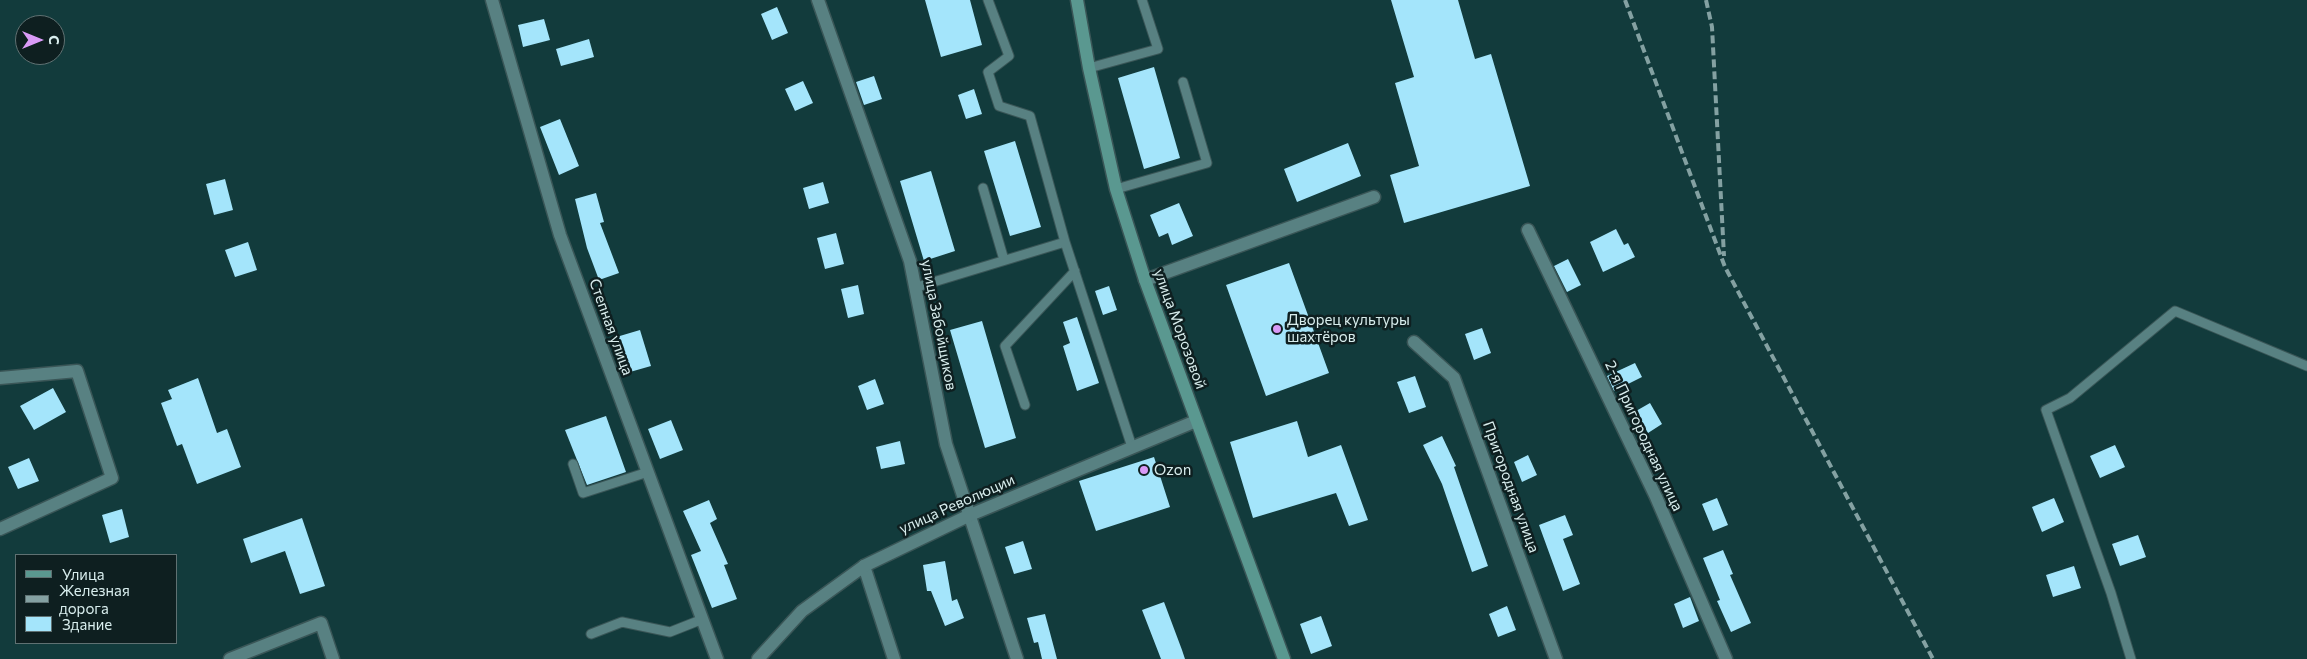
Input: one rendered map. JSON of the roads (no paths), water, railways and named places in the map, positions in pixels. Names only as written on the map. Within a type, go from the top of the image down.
[{"type":"main road","name":"улица Морозовой","points":[[1078,0],[1089,68],[1116,189],[1145,280],[1284,659]]},
{"type":"street","name":"Степная улица","points":[[492,0],[560,235],[717,659]]},
{"type":"street","name":"улица Забойщиков","points":[[818,0],[910,261],[917,287],[946,444],[1017,659]]},
{"type":"street","points":[[1145,280],[1374,197]]},
{"type":"street","name":"2-я Пригородная улица","points":[[1528,230],[1656,497],[1726,659]]},
{"type":"street","name":"Пригородная улица","points":[[1414,342],[1454,378],[1556,659]]},
{"type":"street","points":[[0,378],[76,371],[112,478],[0,529]]},
{"type":"street","name":"улица Революции","points":[[758,659],[802,610],[864,566],[970,514],[1196,422]]},
{"type":"street","points":[[864,566],[894,659]]},
{"type":"street","points":[[230,659],[321,624],[333,659]]},
{"type":"lane","points":[[988,0],[1009,56],[988,72],[999,106],[1030,116],[1065,242],[1132,447]]},
{"type":"lane","points":[[1089,68],[1158,49],[1142,0]]},
{"type":"lane","points":[[1116,189],[1207,163],[1183,82]]},
{"type":"lane","points":[[983,188],[1004,260]]},
{"type":"lane","points":[[917,287],[1065,242]]},
{"type":"lane","points":[[1025,405],[1005,346],[1075,271]]},
{"type":"lane","points":[[2131,659],[2111,592],[2046,410],[2070,398],[2175,311],[2307,366]]},
{"type":"lane","points":[[574,464],[583,493],[648,472]]},
{"type":"lane","points":[[591,634],[622,622],[670,632],[703,619]]},
{"type":"railway","points":[[1625,0],[1725,267],[1933,659]]},
{"type":"railway","points":[[1706,0],[1712,27],[1724,256]]},
{"type":"place","name":"Дворец культуры шахтёров","points":[[1277,329]]},
{"type":"place","name":"Ozon","points":[[1144,470]]}]
